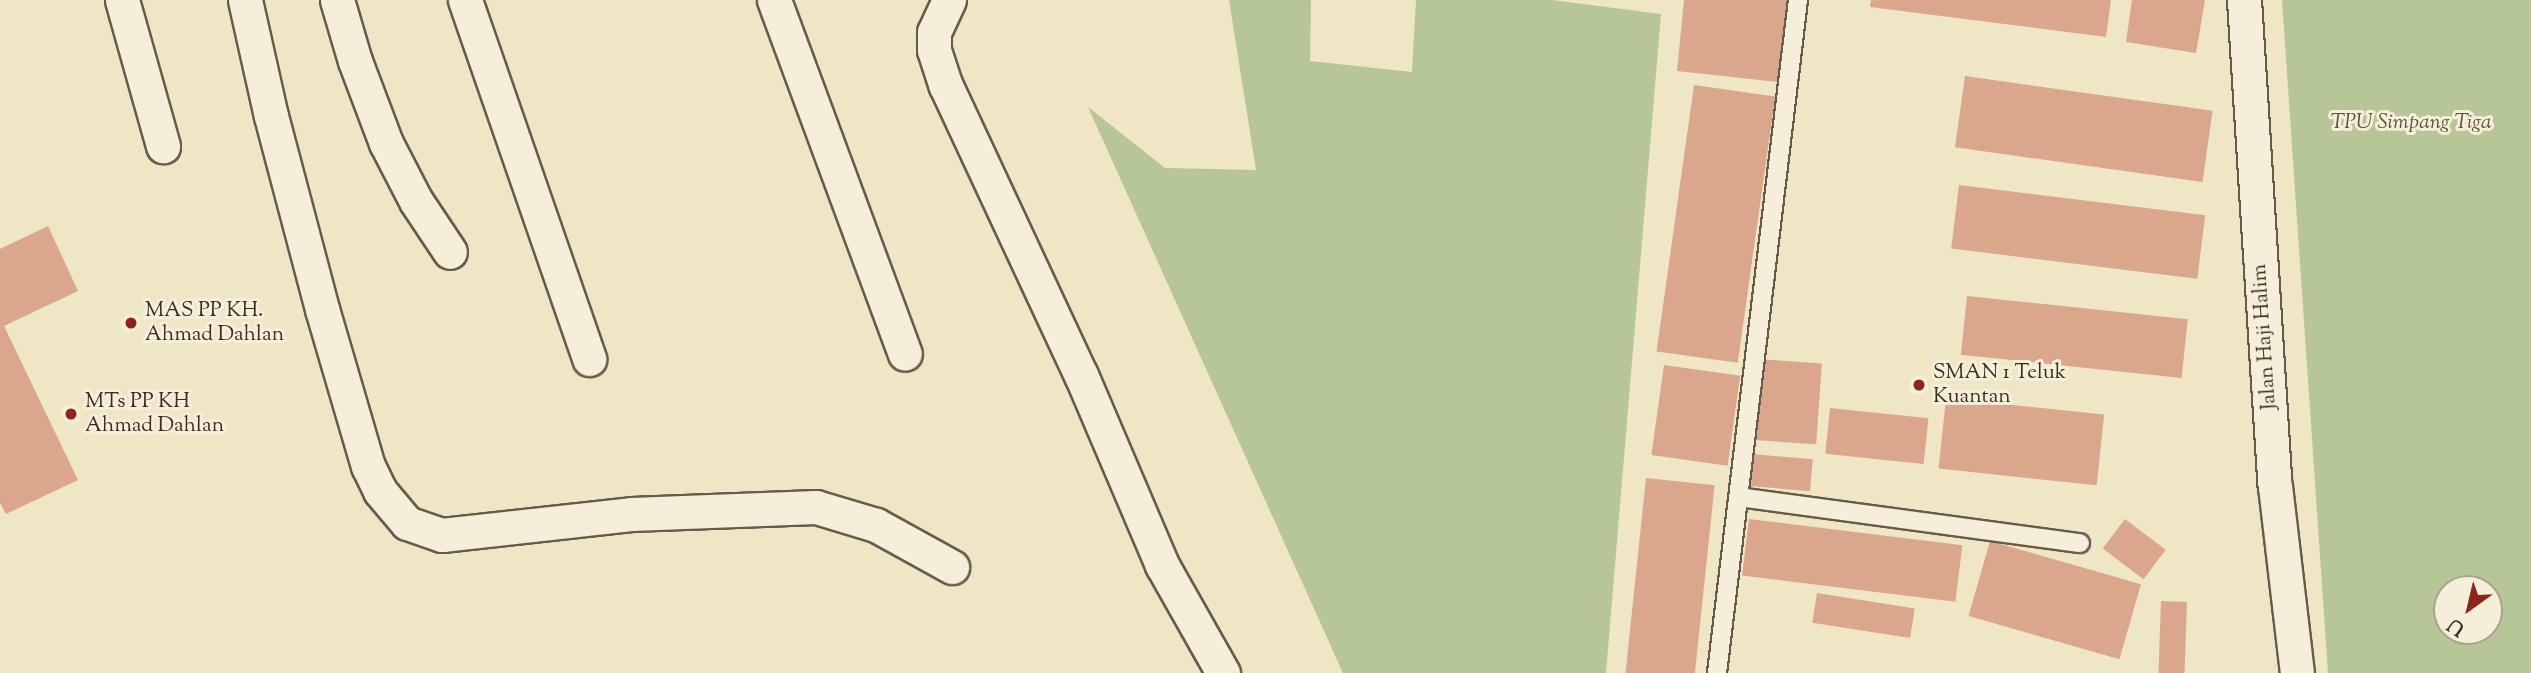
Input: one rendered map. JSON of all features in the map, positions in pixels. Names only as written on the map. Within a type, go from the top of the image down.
[{"type":"street","points":[[122,0],[163,146]]},
{"type":"street","points":[[245,0],[315,283],[368,466],[380,491],[394,511],[407,523],[442,535],[631,514],[816,507],[876,525],[952,567]]},
{"type":"street","points":[[337,0],[355,61],[386,143],[416,201],[450,252]]},
{"type":"street","points":[[465,0],[589,359]]},
{"type":"street","points":[[774,0],[905,354]]},
{"type":"street","points":[[949,0],[937,24],[934,41],[946,86],[1082,375],[1162,565],[1223,673]]},
{"type":"street","name":"Jalan Haji Halim","points":[[2244,0],[2275,486],[2297,673]]},
{"type":"lane","points":[[1717,673],[1798,0]]},
{"type":"lane","points":[[1739,497],[2080,543]]},
{"type":"green space","points":[[1229,0],[1311,0],[1310,61],[1412,72],[1416,0],[1552,0],[1661,14],[1606,673],[1343,673],[1088,107],[1165,168],[1256,170]]},
{"type":"green space","name":"TPU Simpang Tiga","points":[[2282,0],[2531,0],[2531,673],[2328,673]]},
{"type":"building","points":[[1684,0],[1787,0],[1778,82],[1677,71]]},
{"type":"building","points":[[1871,0],[2111,0],[2106,37],[1870,7]]},
{"type":"building","points":[[2132,0],[2205,0],[2196,53],[2126,42]]},
{"type":"building","points":[[1965,76],[2213,111],[2203,182],[1955,147]]},
{"type":"building","points":[[1694,85],[1775,96],[1738,363],[1657,351]]},
{"type":"building","points":[[1959,185],[2205,215],[2197,279],[1951,249]]},
{"type":"building","points":[[48,226],[78,291],[4,326],[78,480],[6,514],[0,503],[0,249]]},
{"type":"building","points":[[1967,296],[2188,319],[2182,378],[1961,355]]},
{"type":"building","points":[[1757,359],[1822,364],[1816,444],[1751,440]]},
{"type":"building","points":[[1664,365],[1740,376],[1728,466],[1651,455]]},
{"type":"building","points":[[1946,398],[2104,415],[2097,485],[1939,469]]},
{"type":"building","points":[[1830,408],[1928,418],[1924,464],[1825,454]]},
{"type":"building","points":[[1752,454],[1813,459],[1810,491],[1749,486]]},
{"type":"building","points":[[1646,478],[1715,485],[1695,673],[1626,673]]},
{"type":"building","points":[[1749,519],[1962,545],[1955,602],[1742,576]]},
{"type":"building","points":[[2125,519],[2166,550],[2143,579],[2103,549]]},
{"type":"building","points":[[1990,541],[2141,584],[2119,659],[1969,616]]},
{"type":"building","points":[[1817,593],[1915,608],[1910,638],[1812,623]]},
{"type":"building","points":[[2161,601],[2187,602],[2185,673],[2158,673]]},
{"type":"place","name":"MAS PP KH. Ahmad Dahlan","points":[[131,323]]},
{"type":"place","name":"SMAN 1 Teluk Kuantan","points":[[1919,385]]},
{"type":"place","name":"MTs PP KH Ahmad Dahlan","points":[[71,414]]}]
